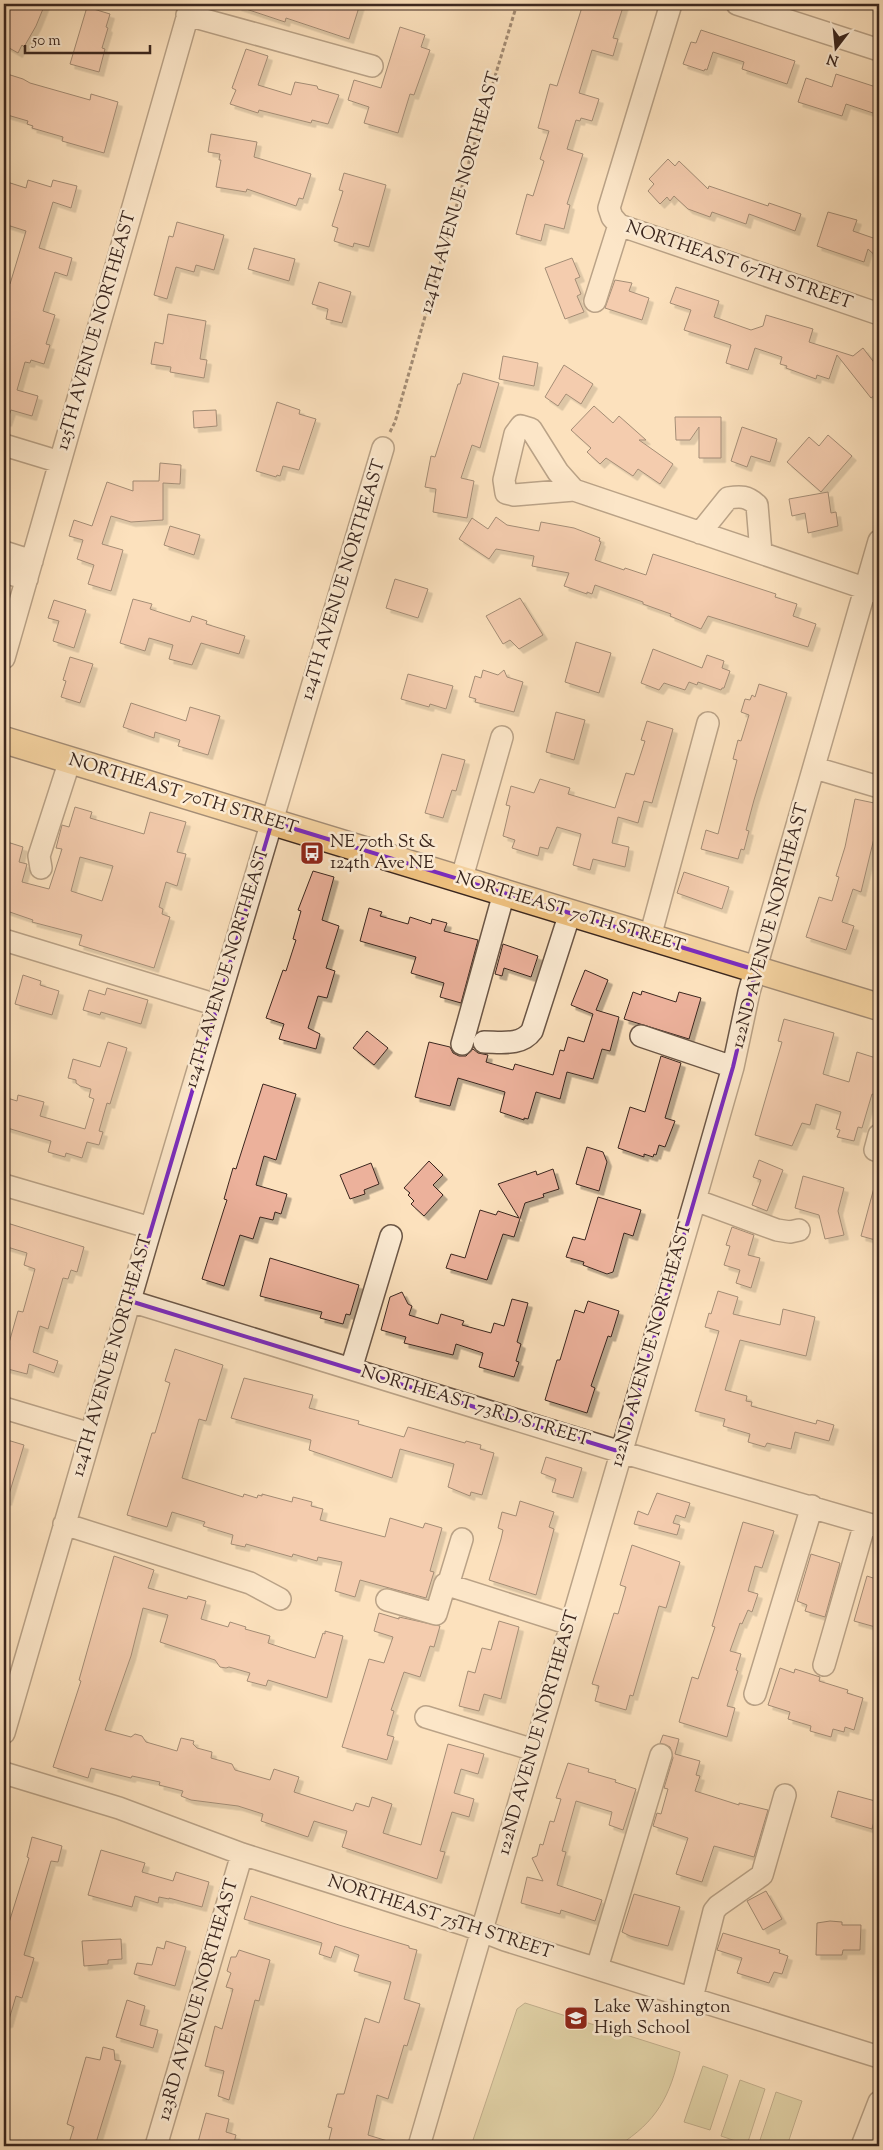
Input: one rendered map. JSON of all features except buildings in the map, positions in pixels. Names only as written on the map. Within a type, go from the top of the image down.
[{"type":"main road","name":"NORTHEAST 70TH STREET","points":[[4,740],[879,1007]]},
{"type":"street","points":[[595,301],[614,216],[670,4]]},
{"type":"street","points":[[737,4],[879,50]]},
{"type":"street","points":[[189,9],[372,66]]},
{"type":"street","name":"125TH AVENUE NORTHEAST","points":[[4,658],[189,9]]},
{"type":"street","name":"NORTHEAST 67TH STREET","points":[[614,216],[879,314]]},
{"type":"street","points":[[4,445],[60,462]]},
{"type":"street","name":"124TH AVENUE NORTHEAST","points":[[4,1733],[216,1005],[383,448]]},
{"type":"street","points":[[574,490],[872,591]]},
{"type":"street","points":[[700,533],[728,498],[743,496],[758,505],[761,553]]},
{"type":"street","name":"122ND AVENUE NORTHEAST","points":[[420,2146],[733,1067],[749,992],[815,768],[872,591],[879,541]]},
{"type":"street","points":[[4,552],[30,570]]},
{"type":"street","points":[[4,572],[30,570]]},
{"type":"street","points":[[650,937],[708,723]]},
{"type":"street","points":[[461,881],[502,737]]},
{"type":"street","points":[[41,868],[39,856],[70,760]]},
{"type":"street","points":[[815,768],[879,787]]},
{"type":"street","points":[[462,1044],[504,893]]},
{"type":"street","points":[[484,1042],[514,1042],[527,1038],[532,1031],[570,913]]},
{"type":"street","points":[[4,940],[216,1005]]},
{"type":"street","points":[[641,1036],[733,1067]]},
{"type":"street","points":[[4,1184],[151,1228]]},
{"type":"street","points":[[695,1200],[777,1230],[800,1230]]},
{"type":"street","points":[[352,1369],[391,1236]]},
{"type":"street","name":"NORTHEAST 73RD STREET","points":[[130,1301],[621,1452],[872,1525]]},
{"type":"street","points":[[4,1408],[91,1434]]},
{"type":"street","points":[[755,1694],[812,1506]]},
{"type":"street","points":[[64,1524],[250,1583],[280,1599]]},
{"type":"street","points":[[824,1665],[872,1525]]},
{"type":"street","points":[[448,1585],[462,1539]]},
{"type":"street","points":[[387,1600],[436,1614],[445,1584],[570,1624]]},
{"type":"street","points":[[426,1717],[534,1750]]},
{"type":"street","points":[[597,1968],[660,1754]]},
{"type":"street","name":"NORTHEAST 75TH STREET","points":[[4,1773],[119,1808],[242,1854],[879,2056]]},
{"type":"street","points":[[692,1998],[714,1911],[718,1906],[762,1875],[785,1795]]},
{"type":"street","name":"123RD AVENUE NORTHEAST","points":[[156,2146],[242,1854]]},
{"type":"street","points":[[862,2146],[879,2102]]},
{"type":"path","name":"124TH AVENUE NORTHEAST","points":[[383,448],[395,422],[469,162],[517,4]]},
{"type":"highlighted area","points":[[272,822],[756,970],[733,1067],[621,1452],[130,1301]]},
{"type":"shaded area","points":[[525,2003],[680,2052],[672,2082],[666,2095],[660,2106],[643,2127],[618,2146],[471,2146],[517,2009]]},
{"type":"shaded area","points":[[703,2066],[728,2075],[710,2130],[684,2122]]},
{"type":"shaded area","points":[[740,2080],[765,2089],[747,2145],[721,2136]]},
{"type":"shaded area","points":[[776,2092],[802,2101],[787,2146],[758,2146]]},
{"type":"place","name":"NE 70th St & 124th Ave NE","points":[[312,853]]},
{"type":"place","name":"Lake Washington High School","points":[[576,2018]]}]
